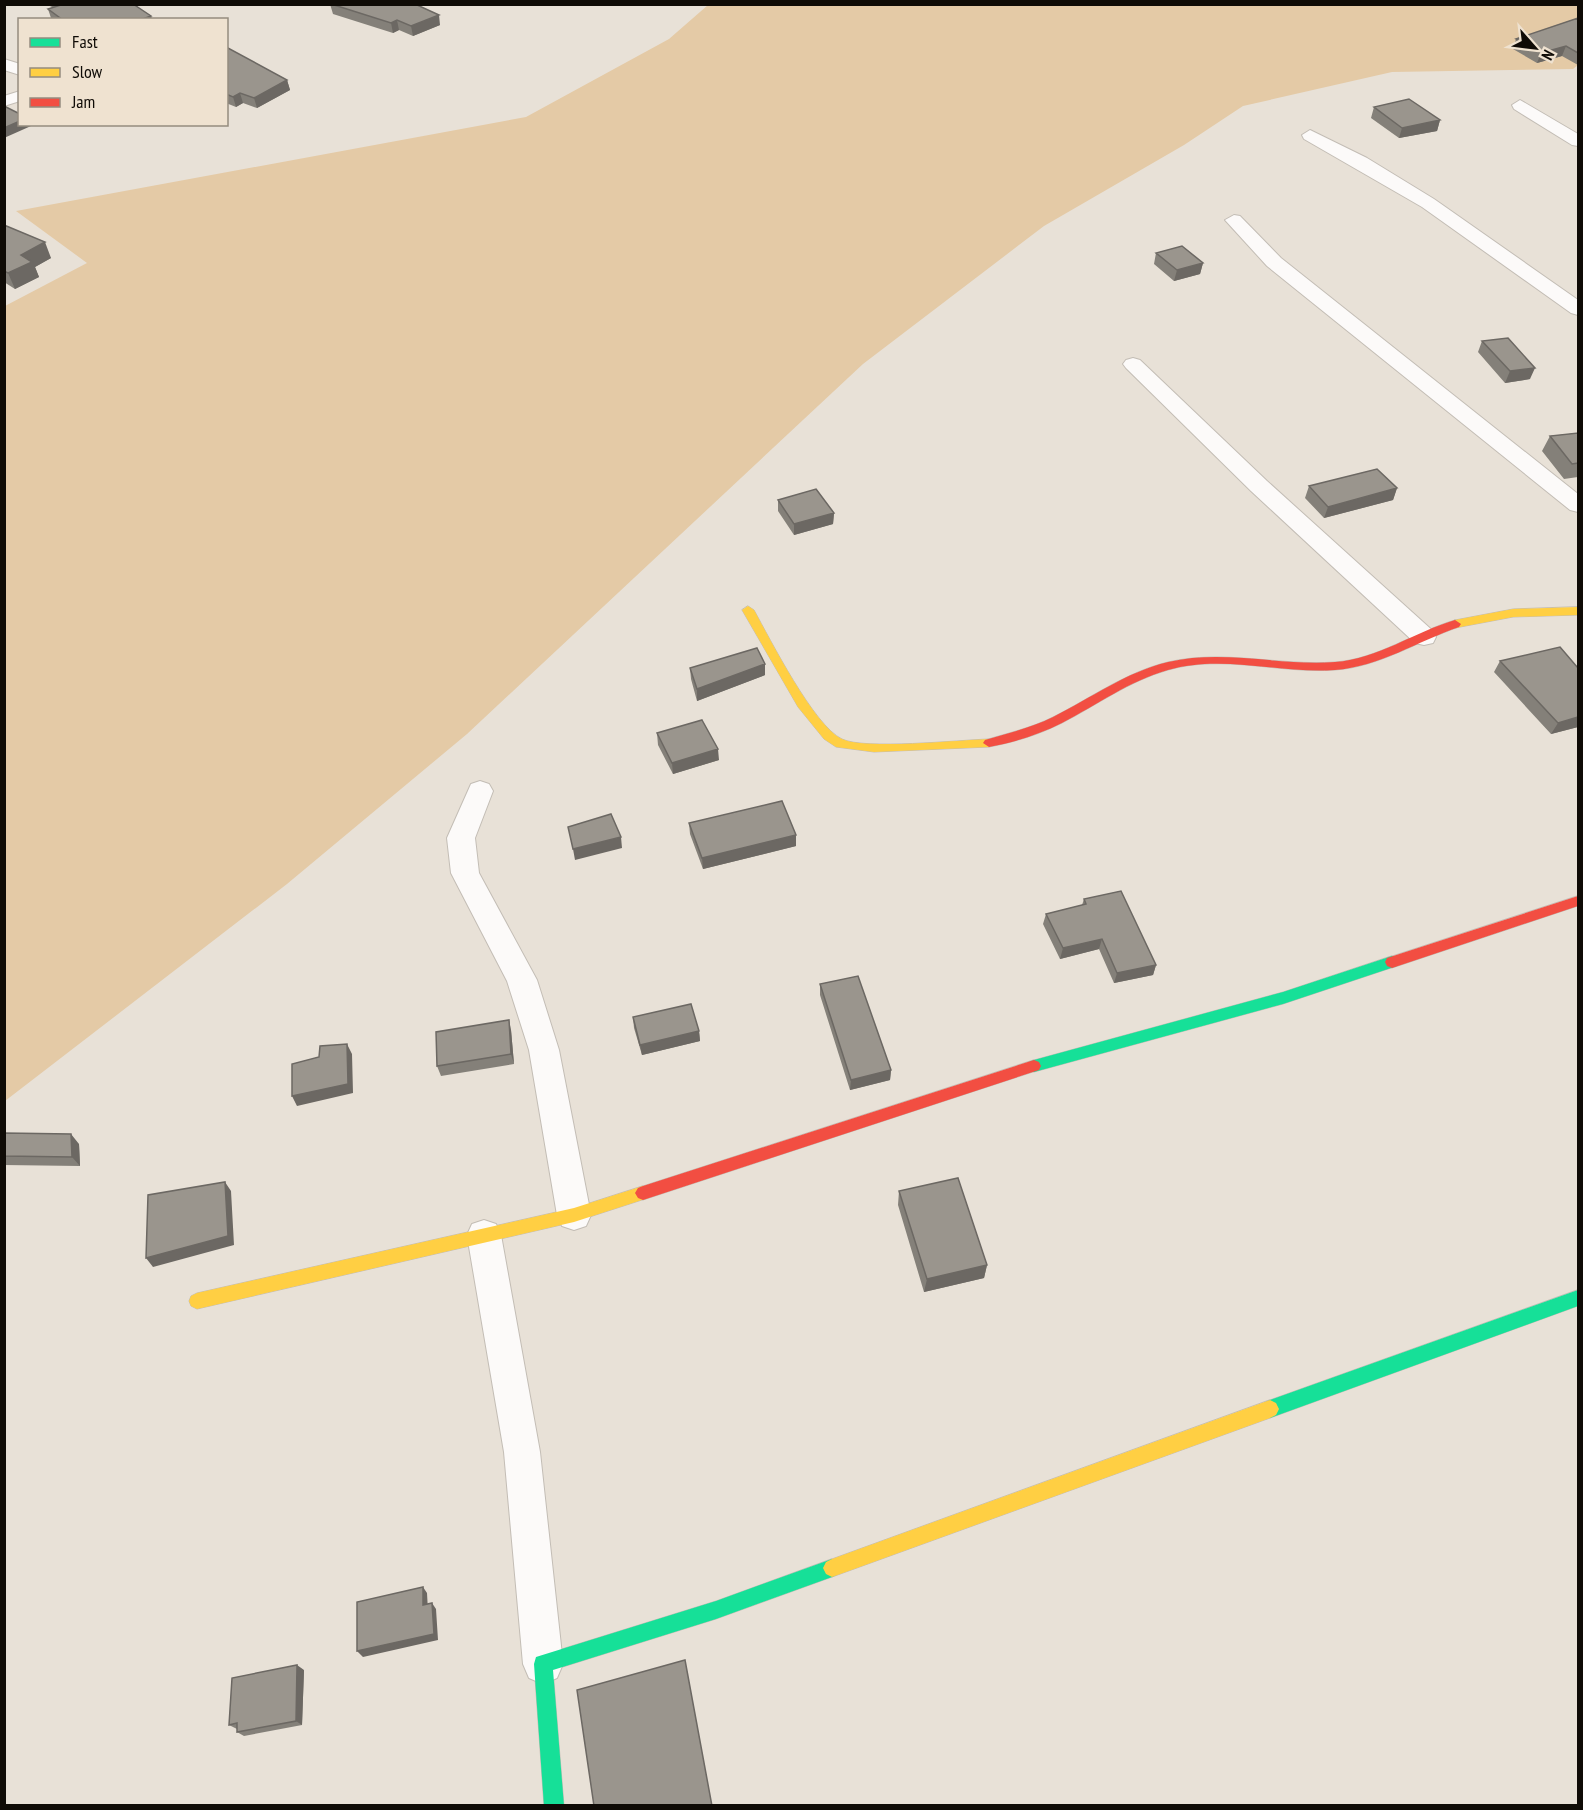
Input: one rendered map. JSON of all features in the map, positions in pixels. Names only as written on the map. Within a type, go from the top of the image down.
[{"type":"street","points":[[1520,105],[1577,140]]},
{"type":"street","points":[[1310,135],[1428,202],[1578,309]]},
{"type":"street","points":[[1234,220],[1274,262],[1578,505]]},
{"type":"street","points":[[1133,364],[1258,486],[1424,637]]},
{"type":"street","points":[[748,610],[802,704],[831,739],[853,747],[986,743],[1023,736],[1052,723],[1131,680],[1169,666],[1210,660],[1309,666],[1358,663],[1381,658],[1402,645],[1448,626],[1490,616],[1536,611],[1578,611]]},
{"type":"street","points":[[480,791],[461,838],[465,873],[522,980],[544,1050],[574,1215]]},
{"type":"street","points":[[196,1301],[574,1215],[765,1155],[1058,1058],[1283,998],[1578,901]]},
{"type":"street","points":[[484,1235],[522,1452],[543,1664],[554,1806]]},
{"type":"street","points":[[543,1664],[716,1610],[1578,1298]]},
{"type":"shaded area","points":[[708,5],[1578,5],[1578,65],[1573,69],[1392,72],[1243,106],[1184,145],[1044,226],[863,364],[467,734],[287,884],[5,1101],[5,306],[87,263],[16,211],[526,117],[669,39]]},
{"type":"building","points":[[64,4],[133,4],[151,16],[146,18],[60,18],[48,9]]},
{"type":"building","points":[[331,4],[415,4],[439,15],[411,26],[397,20],[391,23]]},
{"type":"building","points":[[1578,18],[1578,53],[1566,46],[1541,53],[1516,39]]},
{"type":"building","points":[[228,48],[287,80],[254,98],[240,93],[233,97],[228,95]]},
{"type":"building","points":[[1409,99],[1440,120],[1402,128],[1374,107]]},
{"type":"building","points":[[4,106],[18,113],[18,122],[4,128]]},
{"type":"building","points":[[4,225],[45,242],[21,255],[32,262],[8,273],[4,271]]},
{"type":"building","points":[[1182,246],[1203,263],[1177,270],[1156,253]]},
{"type":"building","points":[[1508,338],[1535,368],[1510,371],[1482,341]]},
{"type":"building","points":[[1578,433],[1578,463],[1572,464],[1550,436]]},
{"type":"building","points":[[1377,469],[1397,488],[1328,507],[1309,486]]},
{"type":"building","points":[[816,489],[834,513],[794,524],[778,500]]},
{"type":"building","points":[[1560,647],[1578,668],[1578,717],[1558,723],[1500,661]]},
{"type":"building","points":[[757,648],[765,664],[697,689],[690,668]]},
{"type":"building","points":[[702,720],[718,749],[672,763],[657,733]]},
{"type":"building","points":[[782,801],[796,835],[702,858],[689,823]]},
{"type":"building","points":[[611,814],[621,837],[573,849],[568,827]]},
{"type":"building","points":[[1121,891],[1156,965],[1117,973],[1102,939],[1063,948],[1046,914],[1086,904],[1084,899]]},
{"type":"building","points":[[858,976],[891,1070],[851,1080],[820,984]]},
{"type":"building","points":[[691,1004],[699,1031],[640,1045],[633,1017]]},
{"type":"building","points":[[509,1020],[511,1054],[437,1066],[436,1032]]},
{"type":"building","points":[[347,1044],[348,1084],[292,1096],[292,1064],[319,1057],[320,1046]]},
{"type":"building","points":[[4,1133],[71,1134],[72,1157],[4,1156]]},
{"type":"building","points":[[958,1178],[987,1265],[927,1279],[899,1191]]},
{"type":"building","points":[[225,1182],[228,1236],[146,1258],[148,1195]]},
{"type":"building","points":[[423,1587],[423,1605],[432,1603],[434,1634],[357,1651],[357,1602]]},
{"type":"building","points":[[685,1660],[712,1806],[594,1806],[577,1690]]},
{"type":"building","points":[[297,1665],[296,1721],[237,1732],[237,1723],[229,1725],[232,1678]]},
{"type":"traffic: fast","points":[[1034,1066],[1283,998],[1392,962]]},
{"type":"traffic: fast","points":[[1270,1409],[1578,1298]]},
{"type":"traffic: fast","points":[[554,1806],[543,1664],[716,1610],[832,1568]]},
{"type":"traffic: slow","points":[[748,610],[802,704],[828,736],[840,744],[874,748],[989,743]]},
{"type":"traffic: slow","points":[[1455,624],[1513,613],[1578,611]]},
{"type":"traffic: slow","points":[[197,1301],[574,1215],[643,1193]]},
{"type":"traffic: slow","points":[[832,1568],[1270,1409]]},
{"type":"traffic: jam","points":[[989,743],[1036,730],[1122,684],[1167,666],[1209,660],[1314,666],[1351,664],[1382,655],[1455,624]]},
{"type":"traffic: jam","points":[[1392,962],[1578,901]]},
{"type":"traffic: jam","points":[[643,1193],[1034,1066]]}]
